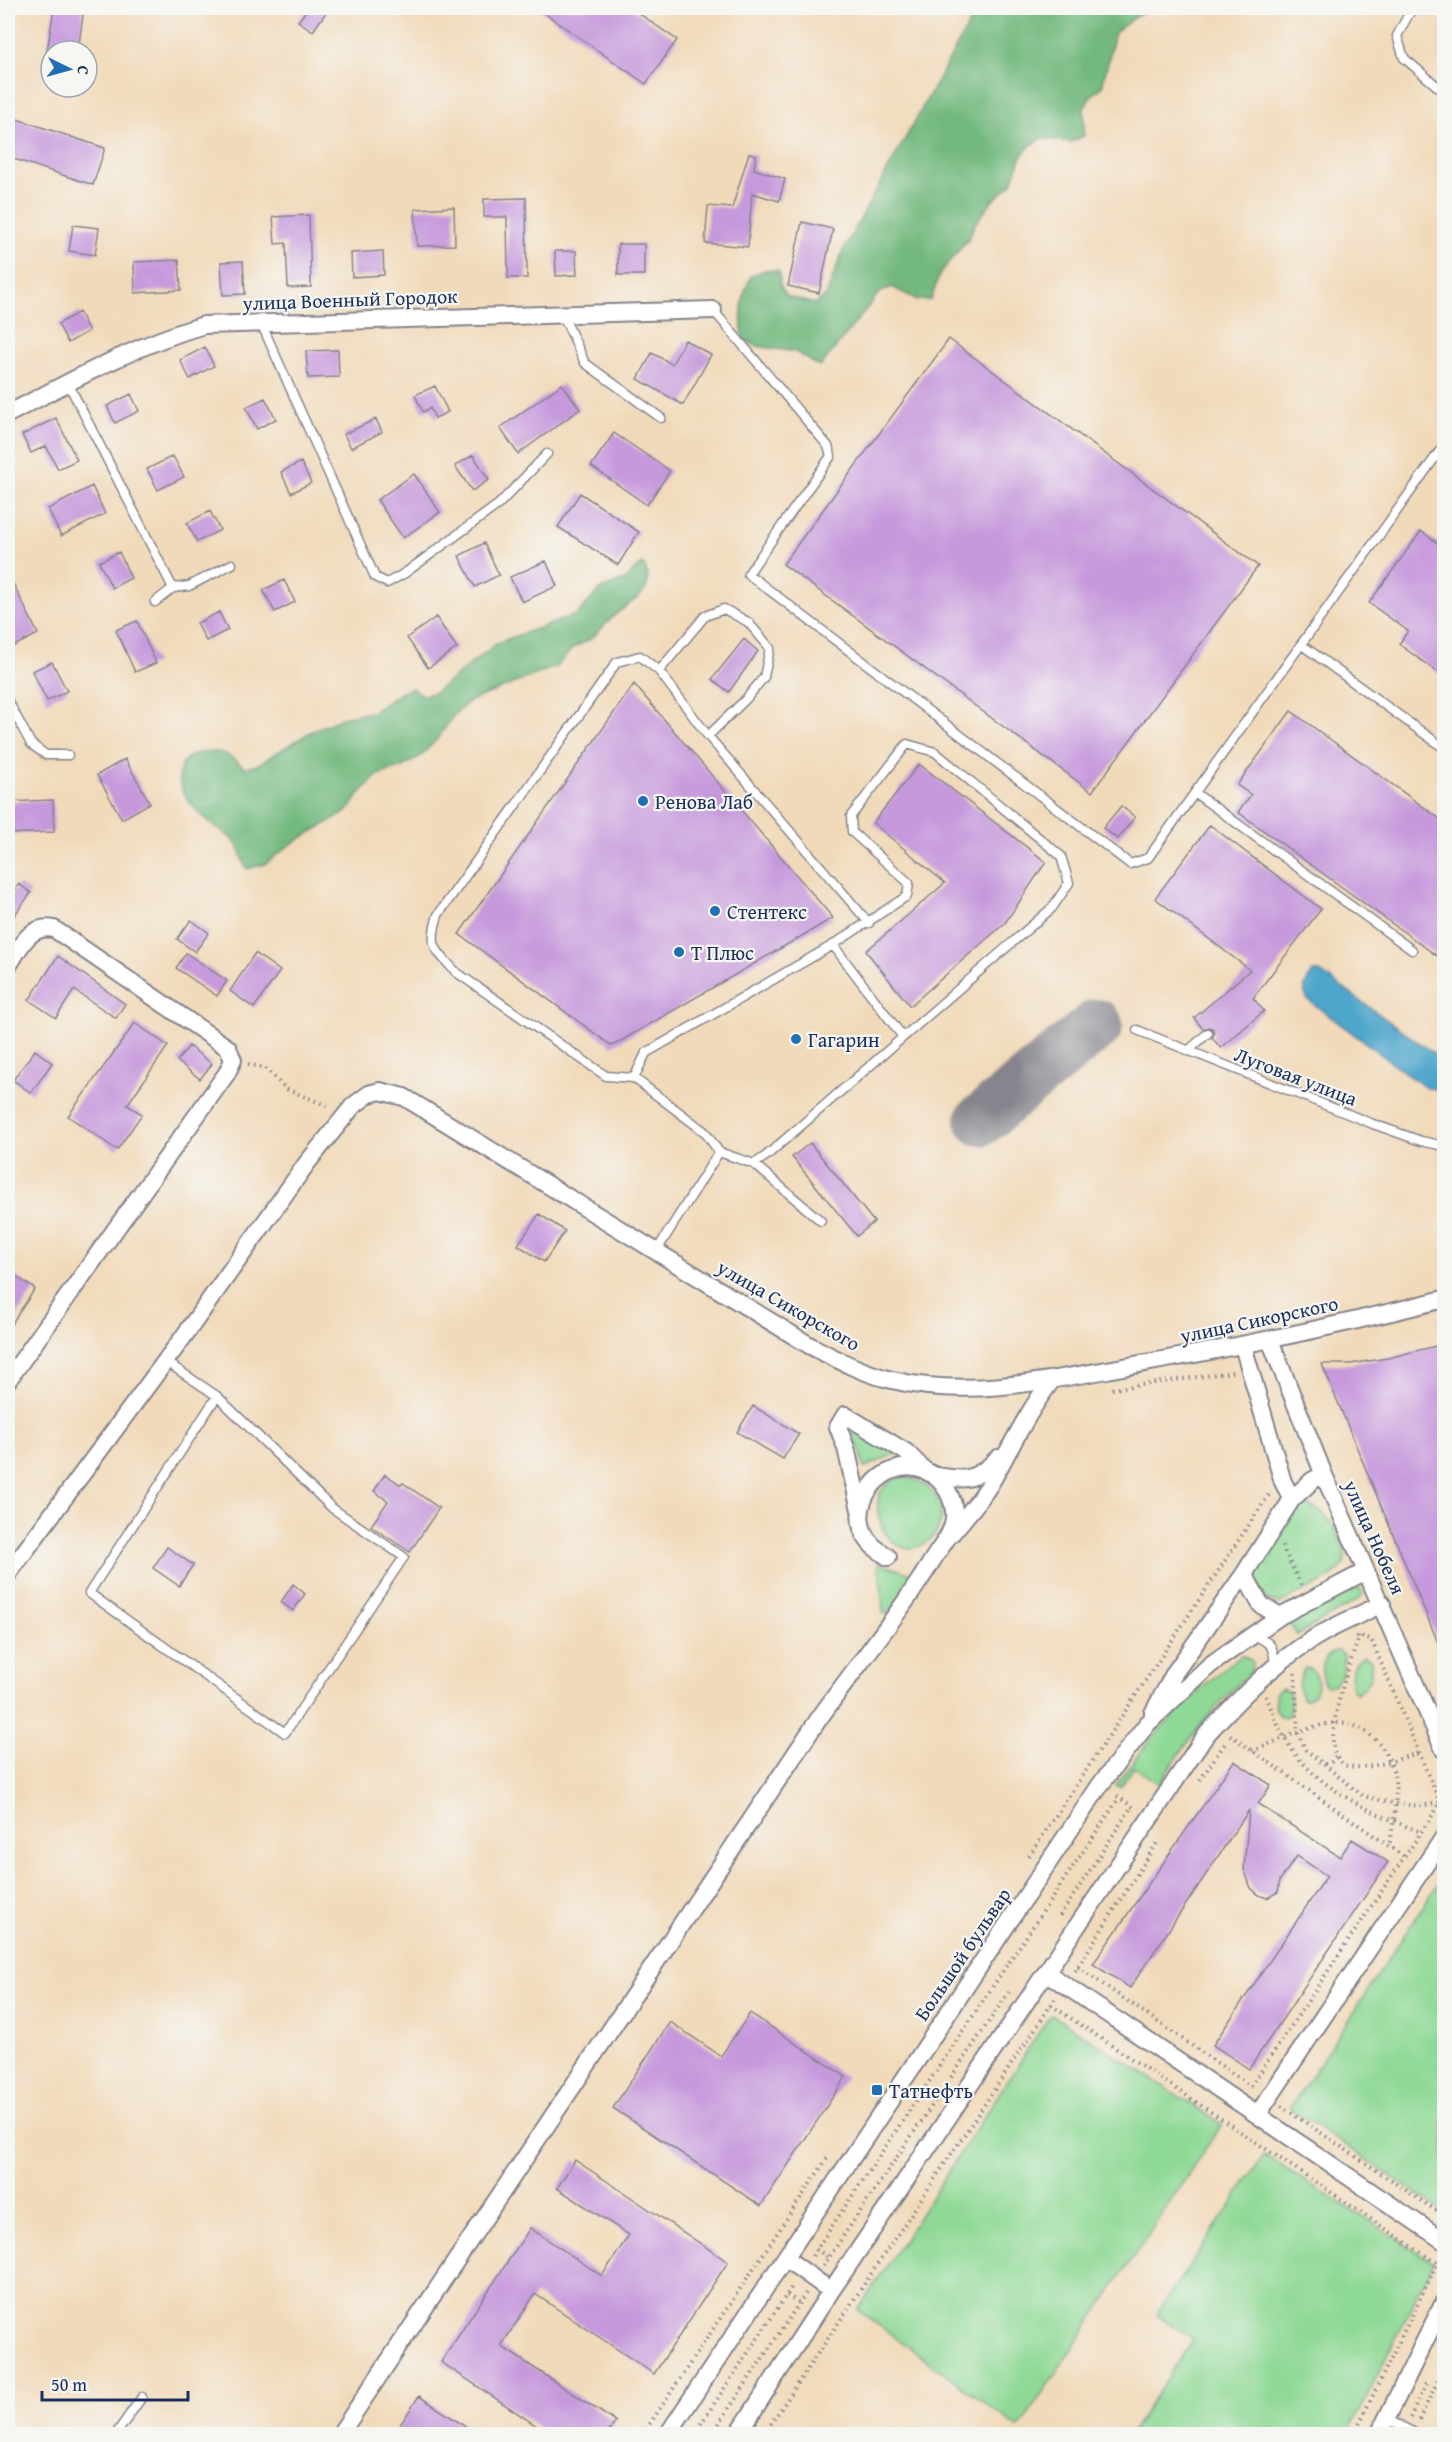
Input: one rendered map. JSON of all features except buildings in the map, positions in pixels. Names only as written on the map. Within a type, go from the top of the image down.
[{"type":"street","name":"улица Военный Городок","points":[[8,414],[169,335],[204,325],[713,310]]},
{"type":"street","points":[[8,966],[32,932],[43,926],[54,929],[228,1047],[233,1060],[220,1082],[8,1380]]},
{"type":"street","name":"улица Сикорского","points":[[348,1113],[369,1094],[380,1091],[404,1097],[809,1345],[852,1367],[892,1381],[947,1387],[1017,1385],[1052,1380],[1243,1346],[1444,1299]]},
{"type":"street","points":[[8,1574],[307,1163],[348,1113]]},
{"type":"street","name":"улица Нобеля","points":[[1270,1340],[1324,1474],[1444,1750]]},
{"type":"street","points":[[1243,1346],[1283,1482],[1292,1499]]},
{"type":"street","points":[[340,2434],[818,1720],[890,1623],[948,1537],[970,1512],[993,1479],[1007,1449],[1038,1398],[1052,1380]]},
{"type":"street","points":[[888,1557],[873,1546],[863,1529],[846,1448],[837,1427],[845,1414],[906,1452],[945,1487],[953,1503],[954,1520],[948,1537]]},
{"type":"street","points":[[860,1514],[864,1496],[874,1481],[889,1471],[907,1467],[954,1479],[972,1478],[985,1472],[1007,1449]]},
{"type":"street","points":[[1147,1724],[1175,1672],[1244,1574],[1292,1499],[1313,1480],[1324,1474]]},
{"type":"street","name":"Большой бульвар","points":[[668,2434],[1100,1785],[1147,1724],[1210,1665],[1280,1616],[1366,1571]]},
{"type":"street","points":[[1244,1574],[1261,1605],[1280,1616]]},
{"type":"street","points":[[738,2434],[831,2291],[1206,1735],[1236,1701],[1281,1673],[1331,1628],[1382,1604]]},
{"type":"street","points":[[1258,2114],[1444,1837]]},
{"type":"street","points":[[1047,1973],[1063,1986],[1258,2114],[1441,2253]]},
{"type":"street","points":[[785,2258],[831,2291]]},
{"type":"street","points":[[1379,2434],[1444,2302]]},
{"type":"lane","points":[[1412,8],[1397,36],[1404,57],[1444,92]]},
{"type":"lane","points":[[713,310],[828,446],[831,456],[748,574],[1130,864],[1148,858],[1444,445]]},
{"type":"lane","points":[[563,314],[585,363],[661,418]]},
{"type":"lane","points":[[261,323],[375,577],[387,583],[405,573],[499,504],[547,454]]},
{"type":"lane","points":[[68,383],[173,588]]},
{"type":"lane","points":[[155,602],[173,588],[189,586],[232,564]]},
{"type":"lane","points":[[659,671],[705,616],[724,609],[748,622],[770,648],[764,677],[746,699],[708,736]]},
{"type":"lane","points":[[1302,645],[1444,748]]},
{"type":"lane","points":[[820,1221],[754,1164],[719,1152],[705,1132],[634,1078],[606,1076],[465,978],[438,952],[432,936],[438,915],[617,662],[640,656],[659,671],[708,736],[869,923]]},
{"type":"lane","points":[[8,701],[31,744],[45,755],[69,755]]},
{"type":"lane","points":[[634,1078],[646,1053],[833,945],[907,896],[909,883],[852,832],[851,816],[907,744],[935,752],[1060,856],[1069,883],[1052,908],[754,1164]]},
{"type":"lane","points":[[1195,793],[1412,950]]},
{"type":"lane","points":[[833,945],[903,1037]]},
{"type":"lane","name":"Луговая улица","points":[[1137,1030],[1373,1124],[1421,1141],[1444,1146]]},
{"type":"lane","points":[[1188,1051],[1208,1034]]},
{"type":"lane","points":[[657,1250],[719,1152]]},
{"type":"lane","points":[[165,1361],[218,1396],[332,1508],[404,1557],[285,1733],[89,1593],[218,1396]]},
{"type":"lane","points":[[1253,1635],[1267,1641],[1271,1646],[1281,1673]]},
{"type":"lane","points":[[116,2434],[142,2397]]},
{"type":"lane","points":[[1386,2419],[1412,2432]]},
{"type":"path","points":[[233,1060],[265,1068],[286,1089],[348,1113]]},
{"type":"path","points":[[1111,1389],[1249,1370]]},
{"type":"path","points":[[1025,1862],[1271,1491],[1283,1482]]},
{"type":"path","points":[[1252,1520],[1280,1542],[1309,1601]]},
{"type":"path","points":[[1351,1639],[1360,1636],[1371,1639],[1444,1812]]},
{"type":"path","points":[[1360,1636],[1350,1662],[1335,1723],[1336,1756],[1344,1765],[1349,1766],[1390,1761],[1419,1753]]},
{"type":"path","points":[[1281,1673],[1295,1673],[1304,1666]]},
{"type":"path","points":[[1295,1673],[1298,1734],[1306,1750],[1363,1796],[1397,1804],[1419,1806],[1440,1803]]},
{"type":"path","points":[[1260,1702],[1273,1689]]},
{"type":"path","points":[[1266,1695],[1285,1738],[1304,1766],[1324,1783],[1358,1804],[1421,1832]]},
{"type":"path","points":[[1252,1751],[1335,1723],[1351,1724],[1366,1731],[1381,1745],[1395,1774],[1397,1804],[1389,1846]]},
{"type":"path","points":[[1195,1786],[1236,1729]]},
{"type":"path","points":[[1230,1736],[1403,1856]]},
{"type":"path","points":[[1324,1764],[1331,1762],[1336,1756]]},
{"type":"path","points":[[1342,1778],[1342,1771],[1349,1766]]},
{"type":"path","points":[[1083,1773],[1149,1818]]},
{"type":"path","points":[[711,2434],[800,2303],[817,2249],[1119,1798]]},
{"type":"path","points":[[1251,2086],[1440,1803]]},
{"type":"path","points":[[1058,1919],[1132,1806]]},
{"type":"path","points":[[764,2434],[1051,2005],[1159,1839]]},
{"type":"path","points":[[694,2434],[788,2295],[828,2257],[1013,1986]]},
{"type":"path","points":[[1051,2005],[1441,2253],[1444,2268]]},
{"type":"path","points":[[643,2434],[833,2151]]},
{"type":"path","points":[[782,2225],[846,2270]]},
{"type":"path","points":[[1354,2434],[1441,2253]]},
{"type":"path","points":[[752,2270],[835,2328]]},
{"type":"path","points":[[1412,2432],[1444,2368]]},
{"type":"path","points":[[1412,2432],[1432,2372]]},
{"type":"green space","points":[[978,8],[1159,8],[1139,14],[1115,32],[1102,87],[1091,96],[1084,108],[1084,136],[1071,142],[1042,138],[1031,145],[1022,155],[1012,183],[992,201],[974,225],[969,238],[940,273],[931,300],[918,300],[892,287],[879,293],[820,367],[796,352],[756,346],[743,339],[742,307],[751,276],[765,270],[779,271],[780,285],[787,296],[814,304],[826,296],[843,250]]},
{"type":"green space","points":[[643,564],[648,575],[647,587],[641,595],[615,615],[592,638],[572,649],[557,666],[468,702],[453,716],[439,737],[421,756],[400,768],[378,775],[361,792],[348,811],[291,844],[265,864],[247,869],[234,841],[202,816],[184,794],[179,778],[181,766],[186,758],[199,753],[219,752],[229,756],[245,768],[257,765],[312,731],[347,716],[372,712],[400,693],[412,688],[422,695],[434,693],[499,642],[576,615],[601,589],[627,579]]},
{"type":"green space","points":[[855,1423],[896,1453],[864,1468],[860,1450],[848,1428]]},
{"type":"green space","points":[[900,1477],[918,1481],[926,1486],[937,1499],[940,1507],[939,1526],[932,1538],[913,1548],[903,1547],[893,1542],[881,1523],[878,1511],[878,1500],[882,1490]]},
{"type":"green space","points":[[1309,1506],[1327,1517],[1333,1525],[1344,1549],[1344,1563],[1334,1574],[1316,1586],[1280,1603],[1270,1602],[1259,1588],[1258,1572],[1292,1514],[1299,1507]]},
{"type":"green space","points":[[878,1563],[918,1574],[888,1614],[883,1613]]},
{"type":"green space","points":[[1354,1588],[1360,1589],[1363,1594],[1358,1600],[1297,1635],[1289,1623]]},
{"type":"green space","points":[[1337,1651],[1344,1655],[1343,1673],[1334,1685],[1327,1686],[1323,1682],[1322,1672],[1325,1659]]},
{"type":"green space","points":[[1241,1655],[1252,1661],[1251,1672],[1201,1725],[1159,1784],[1134,1767],[1120,1787],[1116,1785],[1129,1766],[1173,1715]]},
{"type":"green space","points":[[1364,1656],[1371,1660],[1371,1674],[1365,1687],[1357,1693],[1352,1688],[1352,1674],[1357,1662]]},
{"type":"green space","points":[[1305,1668],[1313,1670],[1318,1684],[1312,1696],[1303,1699],[1300,1684]]},
{"type":"green space","points":[[1282,1688],[1289,1692],[1291,1701],[1291,1713],[1283,1718],[1276,1710],[1275,1703],[1276,1692]]},
{"type":"green space","points":[[1444,1875],[1444,2212],[1290,2108]]},
{"type":"green space","points":[[1051,2014],[1222,2124],[1019,2428],[858,2310]]},
{"type":"green space","points":[[1264,2155],[1434,2262],[1348,2434],[1130,2434],[1194,2339],[1156,2315]]},
{"type":"water","points":[[1313,972],[1320,972],[1326,976],[1444,1061],[1444,1079],[1437,1089],[1426,1088],[1308,1000],[1306,983]]},
{"type":"taxiway","points":[[981,1120],[1097,1025]]},
{"type":"place","name":"Ренова Лаб","points":[[643,801]]},
{"type":"place","name":"Стентекс","points":[[715,911]]},
{"type":"place","name":"Т Плюс","points":[[679,952]]},
{"type":"place","name":"Гагарин","points":[[796,1039]]},
{"type":"place","name":"Татнефть","points":[[877,2090]]}]
